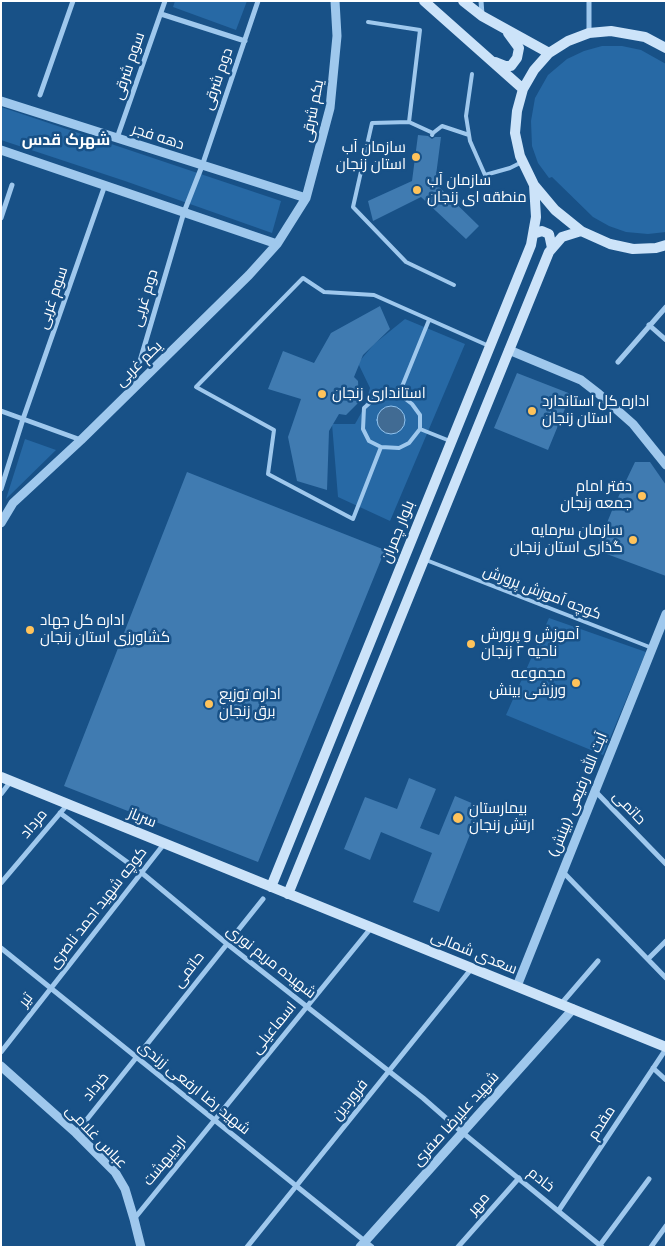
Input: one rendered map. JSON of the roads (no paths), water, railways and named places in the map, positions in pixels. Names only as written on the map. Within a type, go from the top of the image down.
[{"type":"main road","points":[[424,1],[523,89]]},
{"type":"main road","points":[[463,1],[482,16],[549,53]]},
{"type":"main road","points":[[488,58],[505,66],[511,66],[517,58],[519,48],[506,30]]},
{"type":"main road","points":[[666,48],[645,37],[611,30],[589,33],[568,41],[549,53],[534,70],[523,89],[516,111],[516,133],[522,162],[534,185],[555,210],[580,230],[610,244],[633,249],[656,248],[666,245]]},
{"type":"main road","name":"بلوار چمران","points":[[271,887],[531,245],[536,217],[534,185]]},
{"type":"main road","points":[[288,894],[549,252],[562,238],[580,230]]},
{"type":"main road","points":[[533,234],[542,231],[549,234],[552,248]]},
{"type":"main road","points":[[407,552],[424,559]]},
{"type":"main road","name":"سرباز","points":[[6,779],[271,887]]},
{"type":"main road","points":[[286,848],[290,859],[294,861],[302,860]]},
{"type":"main road","name":"سعدی شمالی","points":[[271,887],[666,1048]]},
{"type":"street","points":[[40,95],[73,1]]},
{"type":"street","name":"سوم شرقی","points":[[117,138],[165,1]]},
{"type":"street","name":"دوم شرقی","points":[[184,212],[202,166],[258,1]]},
{"type":"street","name":"یکم شرقی","points":[[291,221],[306,198],[330,108],[337,36],[336,1]]},
{"type":"street","points":[[481,1],[482,16]]},
{"type":"street","points":[[588,1],[589,33]]},
{"type":"street","points":[[161,14],[245,41]]},
{"type":"street","name":"دهه فجر","points":[[1,101],[306,198]]},
{"type":"street","points":[[1,150],[277,244]]},
{"type":"street","name":"سوم غربی","points":[[1,489],[23,419],[106,185]]},
{"type":"street","points":[[1,218],[12,186]]},
{"type":"street","name":"دوم غربی","points":[[131,390],[184,212]]},
{"type":"street","name":"یکم غربی","points":[[1,523],[14,503],[249,275],[277,244],[291,221]]},
{"type":"street","points":[[618,362],[666,307]]},
{"type":"street","points":[[649,325],[666,340]]},
{"type":"street","points":[[509,350],[581,380],[600,394],[633,424],[666,465]]},
{"type":"street","points":[[1,411],[81,440]]},
{"type":"street","name":"آیت الله رفیعی (بینش)","points":[[517,986],[666,614]]},
{"type":"street","points":[[1,794],[6,779]]},
{"type":"street","name":"حاتمی","points":[[595,790],[666,864]]},
{"type":"street","name":"مرداد","points":[[1,883],[68,804]]},
{"type":"street","name":"شهیده مریم نوری","points":[[60,813],[142,873],[226,943],[423,1098],[463,1133]]},
{"type":"street","name":"کوچه شهید احمد ناصری","points":[[51,988],[164,844]]},
{"type":"street","points":[[562,872],[666,978]]},
{"type":"street","name":"حاتمی","points":[[136,1057],[263,899]]},
{"type":"street","name":"اسماعیلی","points":[[215,1120],[371,927]]},
{"type":"street","points":[[648,959],[666,941]]},
{"type":"street","name":"شهید رضا ارفعی زرندی","points":[[1,948],[215,1120],[366,1245]]},
{"type":"street","points":[[560,1004],[598,961]]},
{"type":"street","name":"فروردین","points":[[247,1247],[472,968]]},
{"type":"street","name":"تیر","points":[[1,1052],[51,988]]},
{"type":"street","name":"شهید علیرضا صفری","points":[[366,1245],[573,1009]]},
{"type":"street","name":"مقدم","points":[[559,1210],[666,1048]]},
{"type":"street","name":"خرداد","points":[[76,1133],[136,1057]]},
{"type":"street","name":"عباس غلامی","points":[[1,1066],[76,1133],[115,1172],[125,1189],[141,1247]]},
{"type":"street","points":[[653,1068],[666,1080]]},
{"type":"street","name":"اردیبهشت","points":[[134,1219],[215,1120]]},
{"type":"street","name":"خادم","points":[[463,1133],[601,1246]]},
{"type":"street","name":"مهر","points":[[458,1247],[519,1178]]},
{"type":"street","points":[[601,1246],[649,1179]]},
{"type":"street","points":[[651,1247],[666,1226]]},
{"type":"lane","points":[[368,22],[420,30],[409,122]]},
{"type":"lane","points":[[472,74],[466,116],[470,142],[485,175],[510,168],[522,162]]},
{"type":"lane","points":[[454,285],[406,262],[353,207],[372,123],[409,122],[432,134],[442,126],[469,135]]},
{"type":"lane","points":[[381,447],[353,519],[268,474],[274,430],[196,387],[303,278],[324,292],[374,295],[490,347]]},
{"type":"lane","points":[[399,394],[429,320]]},
{"type":"lane","points":[[381,393],[399,394],[412,404],[420,415],[420,429],[409,443],[399,448],[381,447],[370,441],[363,429],[364,408],[381,393]]},
{"type":"lane","points":[[420,429],[451,442]]},
{"type":"lane","name":"کوچه آموزش پرورش","points":[[424,559],[652,648]]},
{"type":"place","name":"سازمان آب استان زنجان","points":[[416,157]]},
{"type":"place","name":"سازمان آب منطقه ای زنجان","points":[[417,190]]},
{"type":"place","name":"استانداری زنجان","points":[[322,394]]},
{"type":"place","name":"اداره کل استاندارد استان زنجان","points":[[532,411]]},
{"type":"place","name":"دفتر امام جمعه زنجان","points":[[642,496]]},
{"type":"place","name":"سازمان سرمایه گذاری استان زنجان","points":[[633,540]]},
{"type":"place","name":"اداره کل جهاد کشاورزی استان زنجان","points":[[30,630]]},
{"type":"place","name":"آموزش و پرورش ناحیه ۲ زنجان","points":[[471,644]]},
{"type":"place","name":"مجموعه ورزشی بینش","points":[[576,683]]},
{"type":"place","name":"اداره توزیع برق زنجان","points":[[209,704]]},
{"type":"place","name":"بیمارستان ارتش زنجان","points":[[458,818]]},
{"type":"district","name":"شهرک قدس","points":[[66,140]]}]
